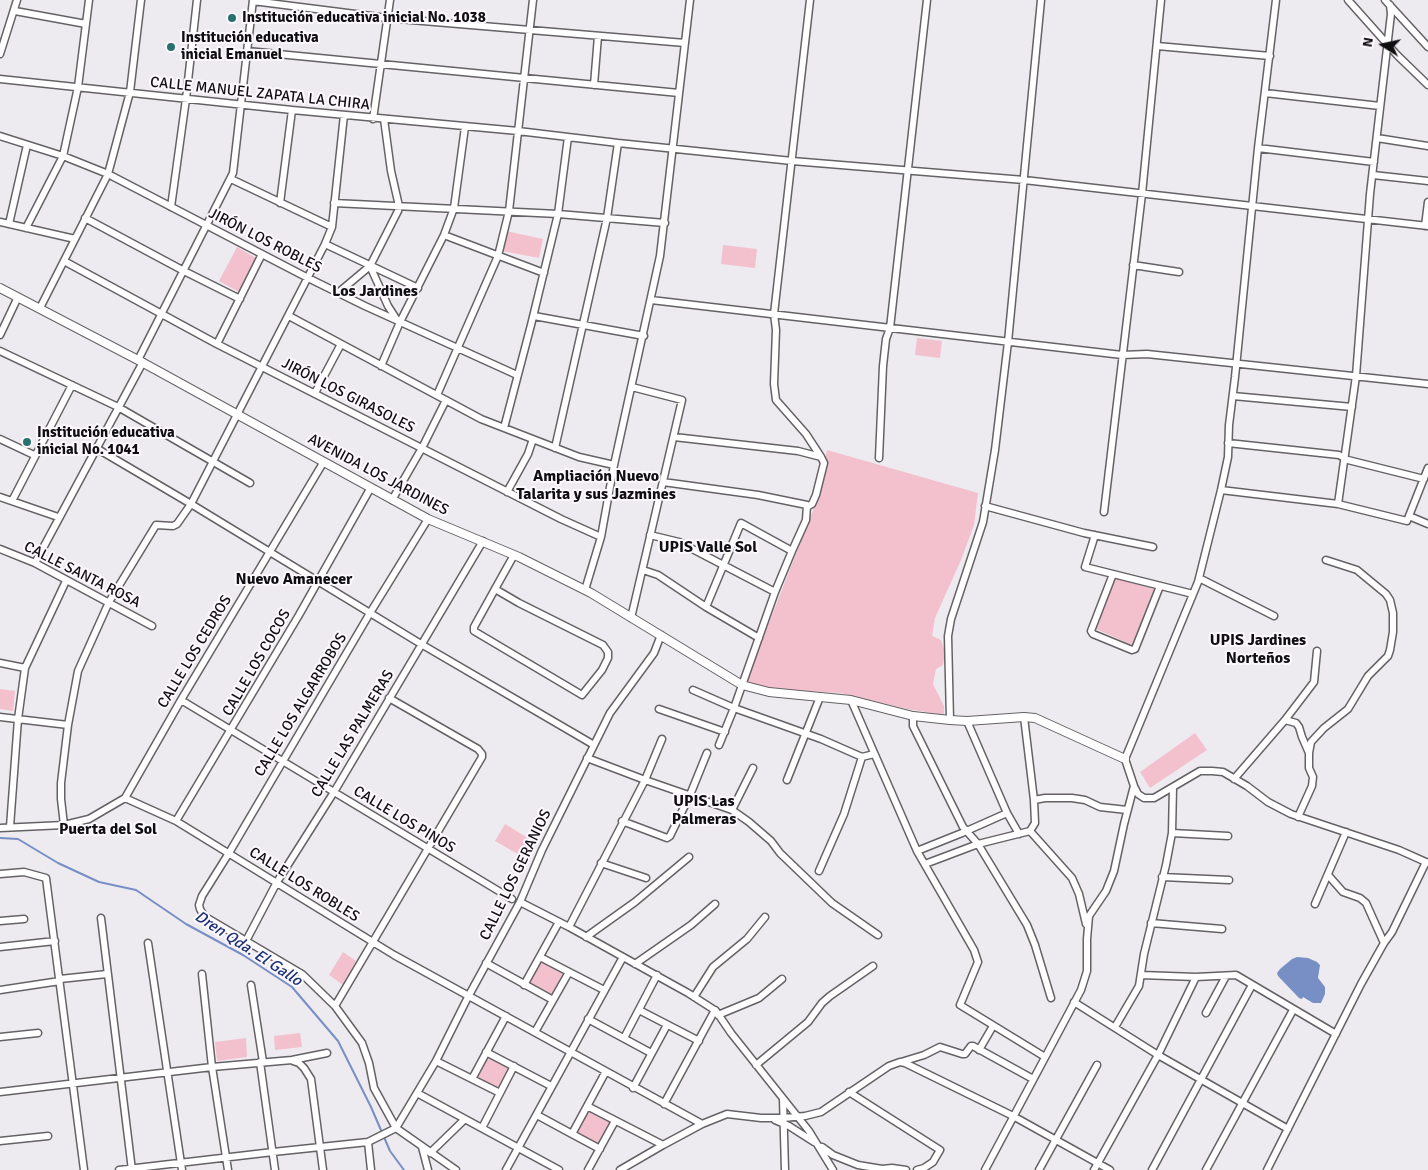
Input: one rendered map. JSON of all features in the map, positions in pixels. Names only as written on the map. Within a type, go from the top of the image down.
[{"type":"street","points":[[0,54],[17,0]]},
{"type":"street","points":[[26,228],[63,156],[78,87],[88,0]]},
{"type":"street","points":[[40,308],[108,174],[130,92],[141,0]]},
{"type":"street","points":[[171,207],[186,98],[196,0]]},
{"type":"street","points":[[373,119],[390,0]]},
{"type":"street","points":[[436,396],[498,256],[509,211],[533,0]]},
{"type":"street","points":[[585,590],[601,537],[614,465],[652,300],[665,223],[690,0]]},
{"type":"street","points":[[807,507],[812,504],[816,495],[824,463],[806,434],[776,400],[774,384],[776,330],[774,314],[810,0]]},
{"type":"street","points":[[879,458],[882,366],[886,339],[890,328],[927,0]]},
{"type":"street","points":[[950,720],[948,636],[951,619],[983,522],[995,450],[1008,342],[1041,0]]},
{"type":"street","points":[[1104,512],[1142,194],[1161,0]]},
{"type":"street","points":[[1268,1170],[1336,1034],[1384,943],[1392,932],[1427,863],[1399,850],[1298,817],[1268,802],[1223,772],[1212,770],[1200,771],[1154,798],[1149,799],[1140,796],[1134,786],[1125,759],[1199,578],[1222,490],[1228,457],[1228,426],[1233,396],[1258,148],[1276,0]]},
{"type":"street","points":[[1348,0],[1397,55],[1428,85]]},
{"type":"street","points":[[35,563],[118,407],[231,179],[242,104],[253,1],[387,18],[684,43]]},
{"type":"street","points":[[1338,504],[1356,376],[1368,220],[1391,14],[1388,3]]},
{"type":"street","points":[[1388,3],[1428,47]]},
{"type":"street","points":[[15,10],[86,24]]},
{"type":"street","points":[[594,85],[598,36]]},
{"type":"street","points":[[1156,46],[1270,56]]},
{"type":"street","points":[[247,51],[679,93]]},
{"type":"street","name":"CALLE MANUEL ZAPATA LA CHIRA","points":[[0,79],[373,119],[518,131],[792,161],[1024,180],[1427,226]]},
{"type":"street","points":[[1265,93],[1380,106]]},
{"type":"street","points":[[280,202],[292,110]]},
{"type":"street","points":[[64,825],[61,783],[68,726],[78,671],[109,602],[156,525],[173,526],[177,524],[191,504],[325,244],[332,227],[344,115]]},
{"type":"street","points":[[339,292],[361,275],[375,259],[399,206],[391,172],[384,120]]},
{"type":"street","points":[[381,366],[399,321],[418,288],[444,235],[454,208],[465,127]]},
{"type":"street","name":"JIRÓN LOS ROBLES","points":[[0,136],[63,156],[108,174],[308,278],[517,375]]},
{"type":"street","points":[[504,428],[534,316],[558,214],[568,137]]},
{"type":"street","points":[[1377,138],[1428,146]]},
{"type":"street","points":[[555,448],[607,218],[618,143]]},
{"type":"street","points":[[9,224],[27,145]]},
{"type":"street","points":[[1258,148],[1374,162]]},
{"type":"street","points":[[1373,175],[1428,181]]},
{"type":"street","points":[[231,179],[332,227]]},
{"type":"street","points":[[1427,226],[1428,202]]},
{"type":"street","points":[[334,203],[509,211],[665,223]]},
{"type":"street","points":[[85,218],[240,299]]},
{"type":"street","points":[[0,222],[75,239]]},
{"type":"street","points":[[444,235],[544,274]]},
{"type":"street","points":[[325,244],[418,288]]},
{"type":"street","points":[[218,344],[262,254]]},
{"type":"street","name":"JIRÓN LOS GIRASOLES","points":[[64,261],[218,344],[560,519],[601,537]]},
{"type":"street","points":[[370,266],[388,306],[399,321]]},
{"type":"street","points":[[1133,266],[1179,272]]},
{"type":"street","name":"AVENIDA LOS JARDINES","points":[[0,288],[140,361],[370,489],[428,519],[514,555],[585,590],[742,685],[769,692],[851,700],[913,716],[967,721],[1035,718],[1125,759]]},
{"type":"street","points":[[0,335],[18,297]]},
{"type":"street","points":[[652,300],[1122,355],[1146,354],[1428,384]]},
{"type":"street","points":[[289,316],[481,419],[555,448],[614,465]]},
{"type":"street","points":[[534,316],[644,336]]},
{"type":"street","points":[[315,393],[341,344]]},
{"type":"street","points":[[0,351],[118,407],[250,483]]},
{"type":"street","points":[[12,501],[34,455],[72,385]]},
{"type":"street","points":[[631,618],[682,400],[632,387]]},
{"type":"street","points":[[1233,396],[1352,408]]},
{"type":"street","points":[[392,500],[422,448],[446,400]]},
{"type":"street","points":[[674,437],[798,451],[821,457]]},
{"type":"street","points":[[0,439],[34,455]]},
{"type":"street","points":[[507,492],[528,454],[533,439]]},
{"type":"street","points":[[1228,443],[1339,455],[1344,458],[1424,479]]},
{"type":"street","points":[[96,448],[422,644],[594,744]]},
{"type":"street","name":"CALLE LOS CEDROS","points":[[0,828],[64,825],[89,819],[125,798],[181,700],[323,463]]},
{"type":"street","points":[[1222,490],[1338,504],[1407,520],[1428,468]]},
{"type":"street","points":[[663,482],[758,495],[807,505],[807,507]]},
{"type":"street","name":"CALLE LOS COCOS","points":[[176,822],[318,582],[370,489]]},
{"type":"street","points":[[0,497],[58,517]]},
{"type":"street","points":[[985,506],[1095,535],[1153,547]]},
{"type":"street","points":[[719,745],[775,592],[806,520],[807,507]]},
{"type":"street","points":[[1409,516],[1428,524]]},
{"type":"street","name":"CALLE LOS ALGARROBOS","points":[[246,941],[204,916],[199,905],[202,896],[428,519]]},
{"type":"street","points":[[706,608],[741,523],[792,551]]},
{"type":"street","points":[[650,535],[679,542],[775,592]]},
{"type":"street","points":[[1095,535],[1085,567],[1193,594]]},
{"type":"street","name":"CALLE LAS PALMERAS","points":[[246,941],[277,882],[334,792],[483,541]]},
{"type":"street","name":"CALLE SANTA ROSA","points":[[0,548],[35,563],[152,626]]},
{"type":"street","points":[[495,589],[603,645],[608,652],[608,658],[602,670],[582,695],[474,631],[495,589],[514,555]]},
{"type":"street","points":[[1298,817],[1312,786],[1313,776],[1309,768],[1311,742],[1324,728],[1348,710],[1368,676],[1388,656],[1393,632],[1393,613],[1390,600],[1386,594],[1358,570],[1326,560]]},
{"type":"street","points":[[643,570],[658,575],[706,608],[759,638]]},
{"type":"street","points":[[1113,574],[1091,631],[1093,634],[1132,650],[1135,649],[1160,586]]},
{"type":"street","points":[[1199,578],[1274,616]]},
{"type":"street","points":[[10,828],[18,719],[25,668],[66,580]]},
{"type":"street","name":"CALLE LOS GERANIOS","points":[[396,1128],[436,1061],[468,997],[520,902],[542,850],[610,713],[654,653],[661,635]]},
{"type":"street","points":[[1234,779],[1286,720],[1314,682],[1318,651]]},
{"type":"street","points":[[0,663],[25,668]]},
{"type":"street","points":[[693,690],[734,708],[862,757],[874,754]]},
{"type":"street","points":[[787,780],[820,697]]},
{"type":"street","points":[[335,1006],[480,762],[482,754],[480,751],[389,698]]},
{"type":"street","name":"CALLE LOS PINOS","points":[[181,700],[512,899]]},
{"type":"street","points":[[851,700],[917,851],[974,950],[978,962],[960,1005],[1045,1057]]},
{"type":"street","points":[[659,709],[725,732]]},
{"type":"street","points":[[913,716],[913,726],[962,827],[978,844],[1032,936],[1051,998]]},
{"type":"street","points":[[0,717],[68,726]]},
{"type":"street","points":[[925,864],[978,844],[1030,831],[1035,823],[1034,800],[1024,717]]},
{"type":"street","points":[[1286,720],[1296,722],[1300,727],[1309,753]]},
{"type":"street","points":[[967,721],[1007,813],[1019,834]]},
{"type":"street","points":[[569,927],[644,780],[662,740]]},
{"type":"street","points":[[622,821],[667,838],[670,836],[690,795],[707,753]]},
{"type":"street","points":[[819,871],[846,808],[862,757]]},
{"type":"street","points":[[587,758],[732,810],[771,841],[780,853],[832,903],[878,935]]},
{"type":"street","points":[[732,810],[753,768]]},
{"type":"street","points":[[985,1170],[1081,990],[1087,971],[1089,916],[1106,891],[1114,871],[1134,786]]},
{"type":"street","points":[[1115,1027],[1139,986],[1151,923],[1172,833],[1173,787]]},
{"type":"street","name":"CALLE LOS ROBLES","points":[[125,798],[176,822],[229,853],[372,943],[535,1032],[605,1073],[702,1124]]},
{"type":"street","points":[[1034,800],[1072,798],[1085,800],[1100,806],[1127,810]]},
{"type":"street","points":[[917,851],[1007,813]]},
{"type":"street","points":[[1030,831],[1075,884],[1085,918],[1087,939]]},
{"type":"street","points":[[1314,904],[1346,832]]},
{"type":"street","points":[[1172,833],[1228,836]]},
{"type":"street","points":[[586,936],[635,902],[689,857]]},
{"type":"street","points":[[601,863],[646,878]]},
{"type":"street","points":[[0,874],[24,872],[46,878],[84,1170]]},
{"type":"street","points":[[1328,875],[1343,892],[1360,898],[1366,903],[1384,943]]},
{"type":"street","points":[[1162,877],[1229,880]]},
{"type":"street","points":[[520,902],[694,996],[717,1012],[818,1144],[833,1170]]},
{"type":"street","points":[[635,964],[690,925],[715,904]]},
{"type":"street","points":[[694,996],[713,967],[747,939],[765,917]]},
{"type":"street","points":[[0,921],[24,918]]},
{"type":"street","points":[[100,918],[132,1169]]},
{"type":"street","points":[[524,985],[559,922]]},
{"type":"street","points":[[1151,923],[1222,929]]},
{"type":"street","points":[[0,948],[55,941]]},
{"type":"street","points":[[246,941],[302,974],[335,1006],[362,1044],[369,1063],[374,1088],[396,1128],[456,1170]]},
{"type":"street","points":[[148,943],[182,1166]]},
{"type":"street","points":[[540,956],[604,990]]},
{"type":"street","points":[[506,1170],[604,990],[624,957]]},
{"type":"street","points":[[486,963],[553,1000]]},
{"type":"street","points":[[756,1064],[808,1022],[822,1002],[873,966]]},
{"type":"street","points":[[535,1032],[568,972]]},
{"type":"street","points":[[0,990],[107,974]]},
{"type":"street","points":[[202,974],[212,1067],[228,1170]]},
{"type":"street","points":[[1141,975],[1236,975],[1336,1034]]},
{"type":"street","points":[[624,1038],[657,976]]},
{"type":"street","points":[[1094,1170],[1158,1055],[1196,976]]},
{"type":"street","points":[[1206,1012],[1226,976]]},
{"type":"street","points":[[664,1104],[698,1041],[717,1012],[759,998],[782,979]]},
{"type":"street","points":[[251,985],[275,1170]]},
{"type":"street","points":[[1152,1170],[1200,1078],[1252,985]]},
{"type":"street","points":[[1074,1002],[1158,1055],[1288,1129]]},
{"type":"street","points":[[639,1010],[698,1041]]},
{"type":"street","points":[[1206,1170],[1293,1010]]},
{"type":"street","points":[[472,1079],[506,1016]]},
{"type":"street","points":[[588,1019],[651,1053]]},
{"type":"street","points":[[633,1088],[668,1024]]},
{"type":"street","points":[[979,1050],[993,1026]]},
{"type":"street","points":[[0,1037],[38,1033]]},
{"type":"street","points":[[620,1170],[702,1124],[727,1114],[783,1120],[821,1112],[889,1066],[918,1058],[940,1047],[965,1054],[971,1046],[1033,1079]]},
{"type":"street","points":[[0,1092],[212,1067],[292,1060],[327,1052]]},
{"type":"street","points":[[486,1052],[551,1086]]},
{"type":"street","points":[[292,1060],[299,1063],[311,1079],[323,1170]]},
{"type":"street","points":[[436,1061],[500,1093]]},
{"type":"street","points":[[900,1062],[1013,1116],[1110,1170]]},
{"type":"street","points":[[1039,1170],[1097,1065]]},
{"type":"street","points":[[482,1128],[514,1066]]},
{"type":"street","points":[[572,1134],[605,1073]]},
{"type":"street","points":[[417,1092],[559,1170]]},
{"type":"street","points":[[850,1092],[940,1150],[933,1162],[917,1170]]},
{"type":"street","points":[[783,1099],[785,1170]]},
{"type":"street","points":[[587,1106],[663,1145]]},
{"type":"street","points":[[537,1115],[600,1149]]},
{"type":"street","points":[[430,1152],[465,1119]]},
{"type":"street","points":[[783,1120],[833,1156],[858,1165],[906,1170]]},
{"type":"street","points":[[588,1170],[615,1121]]},
{"type":"street","points":[[119,1170],[182,1166],[227,1157],[368,1142],[396,1128]]},
{"type":"street","points":[[0,1141],[48,1136]]},
{"type":"street","points":[[368,1142],[371,1170]]},
{"type":"street","points":[[422,1148],[428,1170]]},
{"type":"shaded area","points":[[506,231],[543,239],[539,258],[502,251]]},
{"type":"shaded area","points":[[723,245],[757,249],[755,268],[721,264]]},
{"type":"shaded area","points":[[237,247],[256,258],[239,292],[219,281]]},
{"type":"shaded area","points":[[917,338],[942,341],[940,358],[915,355]]},
{"type":"shaded area","points":[[827,450],[978,493],[974,525],[961,560],[935,618],[932,636],[941,640],[945,652],[943,665],[936,669],[933,684],[944,706],[944,715],[907,709],[841,693],[781,690],[764,688],[746,682],[815,505]]},
{"type":"shaded area","points":[[1115,578],[1154,589],[1132,645],[1096,629]]},
{"type":"shaded area","points":[[0,689],[15,691],[13,711],[0,709]]},
{"type":"shaded area","points":[[1195,733],[1207,750],[1150,788],[1140,772]]},
{"type":"shaded area","points":[[505,824],[533,841],[523,857],[495,841]]},
{"type":"shaded area","points":[[343,952],[356,961],[343,985],[329,975]]},
{"type":"shaded area","points":[[540,961],[563,973],[551,996],[528,984]]},
{"type":"shaded area","points":[[300,1033],[302,1047],[275,1050],[274,1036]]},
{"type":"shaded area","points":[[246,1038],[247,1057],[217,1061],[215,1042]]},
{"type":"shaded area","points":[[487,1054],[510,1067],[498,1089],[475,1078]]},
{"type":"shaded area","points":[[589,1109],[612,1122],[600,1145],[577,1132]]},
{"type":"water","points":[[1297,957],[1308,958],[1320,965],[1318,978],[1325,987],[1325,994],[1321,1003],[1313,1003],[1303,997],[1302,999],[1299,998],[1278,976],[1277,973],[1280,969]]},
{"type":"waterway","name":"Dren Qda. El Gallo","points":[[0,838],[18,839],[58,863],[99,882],[136,890],[186,924],[243,955],[292,987],[338,1041],[371,1107],[390,1151],[404,1170]]},
{"type":"place","name":"Institución educativa inicial No. 1038","points":[[232,18]]},
{"type":"place","name":"Institución educativa inicial Emanuel","points":[[171,47]]},
{"type":"place","name":"Institución educativa inicial No. 1041","points":[[27,442]]},
{"type":"district","name":"Los Jardines","points":[[375,292]]},
{"type":"district","name":"Ampliación Nuevo Talarita y sus Jazmines","points":[[596,486]]},
{"type":"district","name":"UPIS Valle Sol","points":[[708,548]]},
{"type":"district","name":"Nuevo Amanecer","points":[[294,580]]},
{"type":"district","name":"UPIS Jardines Norteños","points":[[1258,650]]},
{"type":"district","name":"UPIS Las Palmeras","points":[[704,811]]},
{"type":"district","name":"Puerta del Sol","points":[[108,830]]}]
